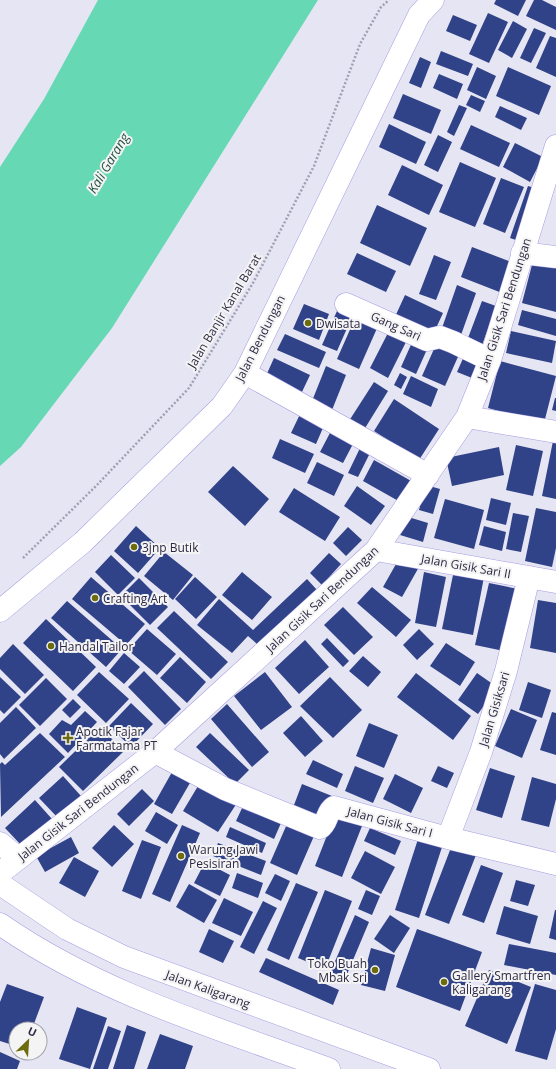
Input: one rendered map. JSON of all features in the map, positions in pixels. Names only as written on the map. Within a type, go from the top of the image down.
[{"type":"main road","name":"Jalan Bendungan","points":[[0,611],[83,542],[222,406],[245,373],[419,15],[433,0]]},
{"type":"main road","name":"Jalan Gisik Sari Bendungan","points":[[0,873],[155,752],[376,550],[467,417],[490,360],[556,146]]},
{"type":"main road","points":[[522,253],[556,257]]},
{"type":"main road","name":"Gang Sari","points":[[346,304],[427,340],[440,338],[453,342],[490,360]]},
{"type":"main road","points":[[245,373],[428,475]]},
{"type":"main road","points":[[467,417],[556,432]]},
{"type":"main road","name":"Jalan Gisik Sari II","points":[[376,550],[556,582]]},
{"type":"main road","name":"Jalan Gisiksari","points":[[448,838],[481,752],[506,672],[529,577]]},
{"type":"main road","name":"Jalan Gisik Sari I","points":[[155,752],[225,789],[320,828],[324,825],[331,809],[334,807],[448,838],[556,864]]},
{"type":"main road","points":[[0,843],[18,858]]},
{"type":"main road","name":"Jalan Kaligarang","points":[[0,884],[67,929],[124,957],[429,1069]]},
{"type":"main road","points":[[0,924],[61,963],[128,994],[330,1069]]},
{"type":"main road","points":[[196,1020],[203,987]]},
{"type":"path","name":"Jalan Banjir Kanal Barat","points":[[22,559],[97,485],[188,388],[253,283],[314,166],[360,44],[381,7],[389,0]]},
{"type":"water","name":"Kali Garang","points":[[98,0],[318,0],[112,328],[21,447],[0,466],[0,167],[44,99]]},
{"type":"building","points":[[496,0],[526,0],[518,16],[494,4]]},
{"type":"building","points":[[534,0],[542,0],[556,7],[556,30],[526,16]]},
{"type":"building","points":[[488,13],[508,22],[489,63],[469,54]]},
{"type":"building","points":[[453,15],[477,25],[470,41],[446,31]]},
{"type":"building","points":[[513,21],[527,29],[512,58],[498,50]]},
{"type":"building","points":[[534,28],[546,33],[531,63],[520,58]]},
{"type":"building","points":[[550,36],[556,38],[556,77],[536,68]]},
{"type":"building","points":[[441,51],[473,64],[468,76],[436,64]]},
{"type":"building","points":[[420,57],[431,62],[421,88],[409,83]]},
{"type":"building","points":[[477,67],[496,76],[486,99],[467,90]]},
{"type":"building","points":[[508,67],[551,86],[539,115],[496,96]]},
{"type":"building","points":[[439,74],[463,84],[457,99],[433,88]]},
{"type":"building","points":[[403,94],[441,110],[431,134],[393,118]]},
{"type":"building","points":[[471,95],[485,101],[480,112],[466,105]]},
{"type":"building","points":[[459,105],[467,108],[454,136],[447,132]]},
{"type":"building","points":[[500,106],[527,118],[521,130],[495,117]]},
{"type":"building","points":[[389,124],[426,142],[416,164],[379,147]]},
{"type":"building","points":[[471,125],[510,143],[499,167],[460,149]]},
{"type":"building","points":[[438,135],[452,142],[438,172],[424,165]]},
{"type":"building","points":[[515,143],[543,157],[530,182],[503,167]]},
{"type":"building","points":[[460,162],[496,178],[475,227],[439,212]]},
{"type":"building","points":[[402,165],[443,185],[429,215],[388,195]]},
{"type":"building","points":[[501,178],[524,187],[505,233],[483,224]]},
{"type":"building","points":[[528,186],[541,190],[522,242],[510,238]]},
{"type":"building","points":[[377,205],[427,228],[410,266],[360,243]]},
{"type":"building","points":[[472,247],[514,263],[502,293],[461,277]]},
{"type":"building","points":[[357,253],[396,271],[386,292],[347,274]]},
{"type":"building","points":[[434,255],[451,262],[436,300],[419,294]]},
{"type":"building","points":[[533,261],[556,267],[556,312],[522,303]]},
{"type":"building","points":[[457,285],[476,293],[461,335],[442,328]]},
{"type":"building","points":[[405,295],[443,313],[432,337],[394,319]]},
{"type":"building","points":[[482,301],[496,306],[480,351],[465,346]]},
{"type":"building","points":[[304,304],[329,314],[319,340],[293,329]]},
{"type":"building","points":[[522,310],[556,319],[556,336],[518,325]]},
{"type":"building","points":[[337,311],[352,317],[337,351],[322,345]]},
{"type":"building","points":[[356,316],[378,326],[359,369],[337,359]]},
{"type":"building","points":[[390,329],[408,338],[388,378],[370,368]]},
{"type":"building","points":[[511,331],[556,341],[552,363],[506,353]]},
{"type":"building","points":[[285,334],[326,352],[319,368],[277,350]]},
{"type":"building","points":[[414,338],[429,345],[416,374],[401,367]]},
{"type":"building","points":[[438,340],[461,350],[445,386],[422,376]]},
{"type":"building","points":[[465,354],[480,360],[472,378],[457,372]]},
{"type":"building","points":[[274,358],[310,375],[301,394],[265,378]]},
{"type":"building","points":[[500,361],[556,376],[544,423],[488,408]]},
{"type":"building","points":[[326,366],[346,375],[332,410],[312,401]]},
{"type":"building","points":[[400,373],[407,377],[401,389],[394,385]]},
{"type":"building","points":[[411,376],[438,389],[431,407],[403,394]]},
{"type":"building","points":[[374,382],[388,391],[362,433],[347,424]]},
{"type":"building","points":[[556,398],[556,411],[552,410]]},
{"type":"building","points":[[394,399],[439,429],[419,460],[374,431]]},
{"type":"building","points":[[302,410],[326,421],[316,444],[291,433]]},
{"type":"building","points":[[331,431],[354,442],[343,463],[320,452]]},
{"type":"building","points":[[280,439],[314,454],[305,473],[272,458]]},
{"type":"building","points":[[553,441],[556,442],[556,499],[542,496]]},
{"type":"building","points":[[516,445],[543,451],[533,496],[506,490]]},
{"type":"building","points":[[361,446],[371,451],[358,477],[348,473]]},
{"type":"building","points":[[499,447],[504,475],[452,486],[446,458]]},
{"type":"building","points":[[374,460],[413,482],[402,503],[363,481]]},
{"type":"building","points":[[317,462],[344,475],[334,496],[307,483]]},
{"type":"building","points":[[233,466],[269,499],[245,526],[208,492]]},
{"type":"building","points":[[426,485],[440,489],[433,514],[419,510]]},
{"type":"building","points":[[357,486],[385,506],[371,525],[344,506]]},
{"type":"building","points":[[294,488],[340,517],[325,541],[279,512]]},
{"type":"building","points":[[491,498],[511,503],[506,525],[486,520]]},
{"type":"building","points":[[445,499],[484,510],[474,549],[434,538]]},
{"type":"building","points":[[536,508],[556,512],[556,548],[552,567],[525,561]]},
{"type":"building","points":[[513,513],[529,516],[521,552],[506,549]]},
{"type":"building","points":[[405,516],[428,523],[423,542],[400,535]]},
{"type":"building","points":[[136,526],[160,548],[138,573],[114,551]]},
{"type":"building","points":[[484,526],[506,532],[502,551],[479,545]]},
{"type":"building","points":[[348,527],[362,540],[346,556],[333,543]]},
{"type":"building","points":[[164,552],[193,575],[173,600],[144,576]]},
{"type":"building","points":[[329,553],[341,564],[322,585],[310,573]]},
{"type":"building","points":[[111,555],[135,578],[118,595],[95,572]]},
{"type":"building","points":[[400,557],[419,567],[402,597],[383,587]]},
{"type":"building","points":[[454,570],[484,577],[473,635],[442,629]]},
{"type":"building","points":[[242,572],[272,597],[252,620],[222,595]]},
{"type":"building","points":[[424,572],[446,577],[436,627],[415,623]]},
{"type":"building","points":[[91,577],[145,624],[126,645],[72,599]]},
{"type":"building","points":[[195,577],[217,597],[196,619],[175,599]]},
{"type":"building","points":[[139,578],[168,607],[150,625],[121,596]]},
{"type":"building","points":[[307,579],[317,590],[257,644],[248,636],[232,653],[197,625],[219,599],[253,630]]},
{"type":"building","points":[[489,583],[528,591],[514,653],[475,645]]},
{"type":"building","points":[[372,587],[411,620],[396,637],[357,603]]},
{"type":"building","points":[[538,600],[556,603],[556,653],[530,648]]},
{"type":"building","points":[[67,601],[122,649],[106,667],[51,618]]},
{"type":"building","points":[[343,607],[373,637],[354,655],[324,625]]},
{"type":"building","points":[[174,611],[228,662],[211,679],[157,628]]},
{"type":"building","points":[[46,619],[96,667],[73,691],[23,643]]},
{"type":"building","points":[[147,629],[176,654],[157,675],[128,650]]},
{"type":"building","points":[[419,629],[434,644],[417,660],[403,645]]},
{"type":"building","points":[[327,638],[349,661],[343,667],[321,644]]},
{"type":"building","points":[[305,640],[329,667],[299,694],[275,668]]},
{"type":"building","points":[[446,643],[475,662],[460,686],[430,666]]},
{"type":"building","points":[[13,644],[44,675],[25,694],[0,669],[0,658]]},
{"type":"building","points":[[124,653],[140,667],[124,684],[109,671]]},
{"type":"building","points":[[363,656],[381,672],[368,687],[349,671]]},
{"type":"building","points":[[180,657],[206,682],[187,703],[160,678]]},
{"type":"building","points":[[144,671],[181,709],[165,725],[128,687]]},
{"type":"building","points":[[99,672],[129,699],[106,723],[77,695]]},
{"type":"building","points":[[265,672],[292,707],[261,730],[234,696]]},
{"type":"building","points":[[416,673],[471,716],[453,740],[397,697]]},
{"type":"building","points":[[477,673],[497,687],[478,714],[458,700]]},
{"type":"building","points":[[0,677],[21,697],[4,714],[0,710]]},
{"type":"building","points":[[330,677],[362,710],[333,738],[300,706]]},
{"type":"building","points":[[46,678],[67,699],[40,726],[19,705]]},
{"type":"building","points":[[528,682],[551,690],[542,718],[519,710]]},
{"type":"building","points":[[73,699],[81,707],[70,718],[62,710]]},
{"type":"building","points":[[131,703],[153,724],[131,747],[109,726]]},
{"type":"building","points":[[227,704],[269,752],[252,767],[211,719]]},
{"type":"building","points":[[16,707],[36,728],[4,759],[0,754],[0,723]]},
{"type":"building","points":[[511,709],[537,720],[522,758],[495,746]]},
{"type":"building","points":[[85,711],[97,722],[68,753],[49,734],[62,720],[71,725]]},
{"type":"building","points":[[552,712],[556,713],[556,755],[540,750]]},
{"type":"building","points":[[301,716],[323,741],[305,757],[283,733]]},
{"type":"building","points":[[369,723],[398,735],[384,768],[356,756]]},
{"type":"building","points":[[100,727],[124,751],[83,791],[59,767]]},
{"type":"building","points":[[40,733],[65,757],[1,817],[0,764],[2,762],[5,765]]},
{"type":"building","points":[[210,733],[249,770],[235,784],[196,747]]},
{"type":"building","points":[[313,760],[343,774],[337,788],[306,774]]},
{"type":"building","points":[[176,765],[194,776],[172,814],[154,804]]},
{"type":"building","points":[[355,766],[384,778],[373,803],[345,791]]},
{"type":"building","points":[[438,766],[454,773],[447,788],[431,781]]},
{"type":"building","points":[[490,768],[515,776],[502,818],[476,810]]},
{"type":"building","points":[[395,774],[423,788],[411,813],[383,799]]},
{"type":"building","points":[[63,776],[81,796],[58,818],[39,798]]},
{"type":"building","points":[[532,777],[556,784],[556,799],[549,827],[521,820]]},
{"type":"building","points":[[201,781],[237,803],[218,832],[183,811]]},
{"type":"building","points":[[302,784],[332,796],[323,817],[294,805]]},
{"type":"building","points":[[142,789],[154,801],[129,826],[117,814]]},
{"type":"building","points":[[35,800],[52,819],[22,846],[5,828]]},
{"type":"building","points":[[243,806],[281,823],[274,839],[236,821]]},
{"type":"building","points":[[156,812],[178,825],[167,844],[145,831]]},
{"type":"building","points":[[335,815],[362,826],[342,877],[315,866]]},
{"type":"building","points":[[287,824],[314,836],[297,875],[270,863]]},
{"type":"building","points":[[114,825],[134,844],[112,867],[92,848]]},
{"type":"building","points":[[182,825],[200,833],[170,902],[152,894]]},
{"type":"building","points":[[230,827],[266,843],[262,853],[226,837]]},
{"type":"building","points":[[370,828],[401,841],[395,855],[364,841]]},
{"type":"building","points":[[419,836],[443,844],[419,918],[395,910]]},
{"type":"building","points":[[71,837],[79,853],[45,872],[36,856]]},
{"type":"building","points":[[142,840],[161,847],[141,899],[122,891]]},
{"type":"building","points":[[218,843],[266,861],[261,875],[213,856]]},
{"type":"building","points":[[452,845],[476,855],[449,924],[425,915]]},
{"type":"building","points":[[365,851],[395,867],[381,894],[351,878]]},
{"type":"building","points":[[74,857],[99,871],[85,897],[59,883]]},
{"type":"building","points":[[205,862],[230,875],[220,896],[194,883]]},
{"type":"building","points":[[481,865],[503,873],[484,923],[462,915]]},
{"type":"building","points":[[237,873],[263,883],[258,898],[232,888]]},
{"type":"building","points":[[275,874],[290,881],[281,901],[265,893]]},
{"type":"building","points":[[516,880],[535,885],[528,906],[510,901]]},
{"type":"building","points":[[296,883],[318,892],[289,960],[267,950]]},
{"type":"building","points":[[189,884],[217,900],[204,923],[176,907]]},
{"type":"building","points":[[325,890],[352,901],[325,969],[298,958]]},
{"type":"building","points":[[366,890],[380,896],[372,915],[358,909]]},
{"type":"building","points":[[224,898],[253,912],[241,936],[212,923]]},
{"type":"building","points":[[263,901],[277,908],[254,954],[240,947]]},
{"type":"building","points":[[504,906],[538,916],[530,944],[496,934]]},
{"type":"building","points":[[556,910],[556,940],[549,938]]},
{"type":"building","points":[[355,915],[369,922],[345,979],[330,973]]},
{"type":"building","points":[[390,915],[410,928],[394,953],[374,939]]},
{"type":"building","points":[[209,929],[234,941],[223,963],[199,952]]},
{"type":"building","points":[[417,929],[482,952],[460,1011],[396,987]]},
{"type":"building","points":[[509,944],[556,953],[556,975],[504,965]]},
{"type":"building","points":[[371,948],[395,955],[385,991],[361,985]]},
{"type":"building","points":[[266,958],[339,990],[333,1005],[259,972]]},
{"type":"building","points":[[489,970],[531,987],[507,1044],[465,1026]]},
{"type":"building","points":[[7,984],[44,997],[35,1021],[8,1021],[8,1044],[0,1041],[0,1002]]},
{"type":"building","points":[[535,984],[556,990],[556,1029],[547,1060],[515,1051]]},
{"type":"building","points":[[77,1007],[107,1018],[90,1069],[59,1059]]},
{"type":"building","points":[[127,1025],[146,1032],[134,1069],[113,1069]]},
{"type":"building","points":[[108,1026],[121,1031],[108,1069],[93,1069]]},
{"type":"building","points":[[160,1034],[193,1046],[185,1069],[147,1069]]},
{"type":"building","points":[[0,1052],[8,1056],[8,1061],[20,1061],[17,1069],[0,1069]]},
{"type":"place","name":"Dwisata","points":[[308,323]]},
{"type":"place","name":"3jnp Butik","points":[[134,547]]},
{"type":"place","name":"Crafting Art","points":[[95,598]]},
{"type":"place","name":"Handal Tailor","points":[[51,646]]},
{"type":"place","name":"Apotik Fajar Farmatama PT","points":[[68,738]]},
{"type":"place","name":"Warung Jawi Pesisiran","points":[[181,856]]},
{"type":"place","name":"Toko Buah Mbak Sri","points":[[375,970]]},
{"type":"place","name":"Gallery Smartfren Kaligarang","points":[[444,982]]}]
